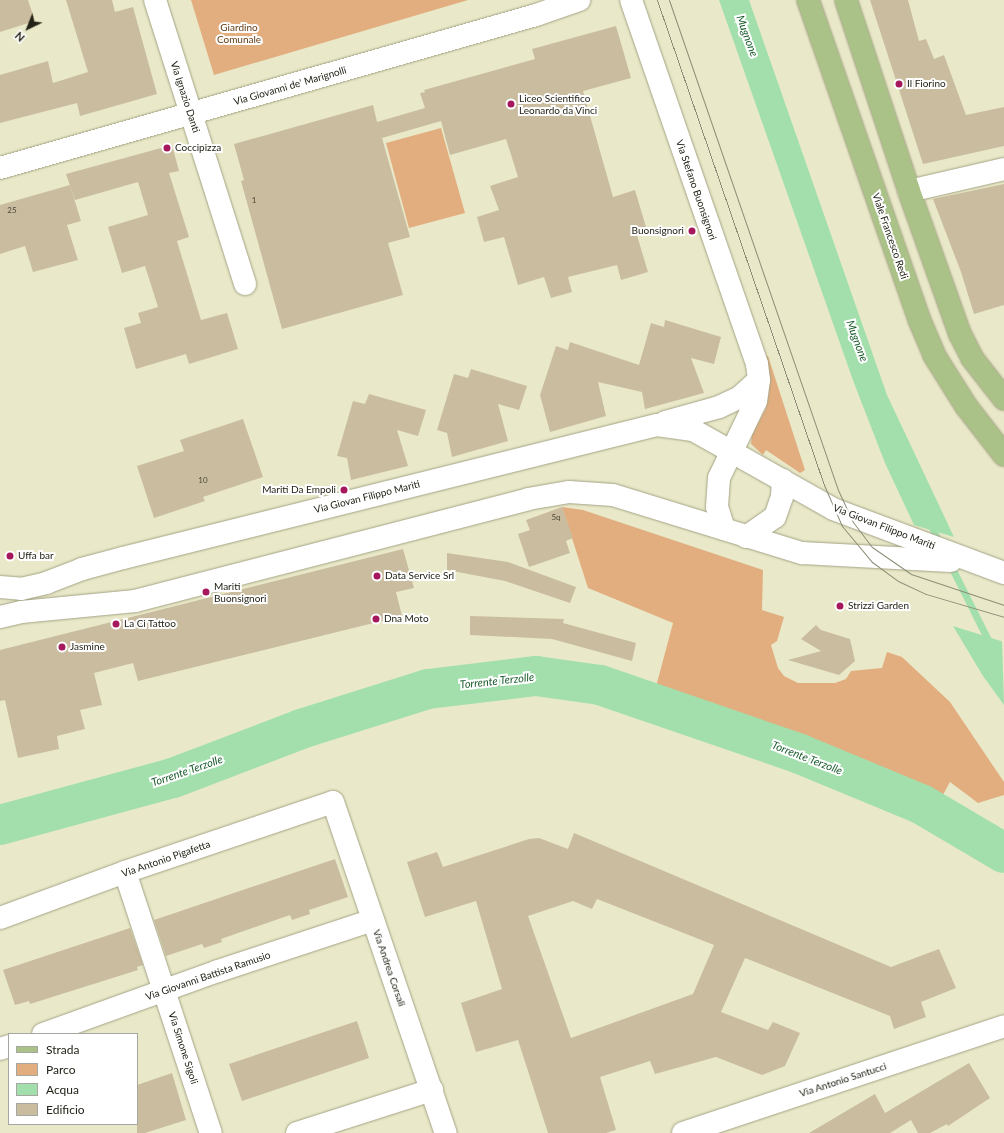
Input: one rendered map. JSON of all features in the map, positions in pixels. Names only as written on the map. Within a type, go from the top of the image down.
[{"type":"main road","name":"Viale Francesco Redi","points":[[808,0],[919,320],[934,355],[966,406],[1004,455]]},
{"type":"main road","points":[[846,0],[909,191],[965,346],[1004,399]]},
{"type":"street","name":"Via Ignazio Danti","points":[[154,0],[245,284]]},
{"type":"street","name":"Via Giovanni de' Marignolli","points":[[0,168],[536,15],[579,0]]},
{"type":"street","name":"Via Stefano Buonsignori","points":[[631,0],[757,364],[759,380],[756,401],[731,451]]},
{"type":"street","points":[[909,191],[1004,169]]},
{"type":"street","points":[[656,424],[720,407],[740,397],[759,380]]},
{"type":"street","name":"Via Giovan Filippo Mariti","points":[[0,587],[20,589],[46,583],[82,568],[656,424],[693,430],[834,509],[976,564],[1004,573]]},
{"type":"street","points":[[724,529],[718,515],[718,489],[724,463],[731,451]]},
{"type":"street","points":[[746,537],[775,517],[782,497],[783,480]]},
{"type":"street","name":"Via Giovan Filippo Mariti","points":[[0,617],[20,612],[135,601],[521,501],[569,492],[613,495],[746,537],[808,554],[868,558],[910,557],[976,564]]},
{"type":"street","name":"Via Antonio Pigafetta","points":[[0,918],[125,872],[333,802]]},
{"type":"street","name":"Via Andrea Corsali","points":[[333,802],[446,1133]]},
{"type":"street","name":"Via Simone Sigoli","points":[[125,872],[211,1133]]},
{"type":"street","name":"Via Giovanni Battista Ramusio","points":[[46,1033],[373,920]]},
{"type":"street","name":"Via Antonio Santucci","points":[[683,1133],[1004,1026]]},
{"type":"street","points":[[297,1133],[432,1090]]},
{"type":"green space","name":"Giardino Comunale","points":[[191,0],[468,0],[214,75]]},
{"type":"green space","points":[[441,128],[465,213],[409,228],[386,143]]},
{"type":"green space","points":[[768,356],[805,470],[800,473],[766,450],[763,455],[751,444],[752,435],[766,408],[769,392],[764,357]]},
{"type":"green space","points":[[562,507],[583,510],[763,570],[762,610],[784,617],[777,641],[771,645],[778,668],[784,676],[798,683],[835,683],[846,679],[851,671],[882,668],[887,652],[902,657],[950,702],[1004,782],[1004,795],[978,803],[950,782],[939,802],[654,694],[673,623],[588,588]]},
{"type":"water","points":[[719,0],[749,0],[887,395],[954,537],[914,525],[885,463],[854,383]]},
{"type":"water","points":[[953,626],[1002,641],[1004,705],[983,676]]},
{"type":"pier","points":[[953,624],[1003,639],[1004,642],[951,625]]},
{"type":"building","points":[[0,0],[28,0],[35,21],[0,32]]},
{"type":"building","points":[[66,0],[112,0],[115,12],[133,7],[157,94],[80,116],[77,103],[0,123],[0,75],[48,61],[53,83],[88,72]]},
{"type":"building","points":[[870,0],[908,0],[919,41],[926,39],[934,59],[944,55],[966,115],[1004,107],[1004,146],[923,164]]},
{"type":"building","points":[[616,26],[631,78],[583,91],[613,197],[635,190],[646,227],[636,232],[648,272],[621,280],[617,265],[568,277],[572,292],[551,298],[544,277],[518,285],[504,237],[484,242],[477,217],[499,210],[490,186],[518,177],[506,139],[450,155],[441,121],[382,138],[410,237],[388,243],[403,295],[282,329],[241,181],[244,180],[234,144],[373,105],[377,122],[425,108],[420,93],[425,92],[424,90],[535,59],[532,49]]},
{"type":"building","points":[[172,145],[179,171],[169,173],[189,237],[177,241],[201,320],[227,313],[238,349],[189,364],[186,354],[136,369],[124,328],[141,323],[138,313],[158,307],[145,266],[122,273],[108,227],[148,215],[138,182],[75,200],[66,174]]},
{"type":"building","points":[[1004,184],[1004,305],[974,314],[961,272],[933,199]]},
{"type":"building","points":[[70,185],[81,221],[67,225],[78,260],[33,272],[25,246],[0,254],[0,205]]},
{"type":"building","points":[[665,320],[721,337],[714,364],[691,358],[704,393],[645,409],[642,392],[598,382],[606,416],[550,432],[540,395],[556,346],[568,350],[570,342],[639,365],[651,323],[664,327]]},
{"type":"building","points":[[471,369],[527,386],[519,410],[498,404],[508,441],[452,457],[447,433],[437,430],[454,374],[468,378]]},
{"type":"building","points":[[369,394],[426,410],[418,436],[397,430],[408,466],[351,480],[347,458],[337,456],[353,401],[365,404]]},
{"type":"building","points":[[243,419],[263,477],[203,497],[205,501],[154,518],[137,466],[184,451],[180,440]]},
{"type":"building","points":[[562,507],[573,538],[566,541],[570,553],[529,567],[518,534],[530,530],[526,520]]},
{"type":"building","points":[[403,549],[414,588],[396,592],[402,616],[138,681],[133,663],[94,673],[102,705],[80,710],[85,729],[57,736],[59,749],[18,758],[5,700],[0,701],[0,650]]},
{"type":"building","points":[[447,553],[508,562],[576,587],[570,603],[505,581],[447,570]]},
{"type":"building","points":[[470,616],[564,619],[563,623],[636,643],[632,661],[552,639],[470,635]]},
{"type":"building","points":[[816,625],[821,630],[850,639],[855,661],[839,675],[788,660],[821,651],[801,639]]},
{"type":"building","points":[[574,833],[891,967],[939,949],[956,988],[921,1002],[926,1017],[894,1029],[890,1016],[745,958],[721,1012],[768,1030],[773,1022],[800,1033],[785,1066],[762,1075],[716,1057],[655,1074],[650,1061],[600,1077],[616,1130],[606,1133],[548,1133],[518,1040],[476,1052],[461,1003],[502,989],[476,901],[425,917],[407,862],[437,852],[443,867],[529,839],[539,838],[568,849]],"holes":[[[597,899],[714,945],[693,994],[571,1038],[528,916],[573,901],[592,909]]]},
{"type":"building","points":[[335,859],[348,897],[309,910],[310,914],[292,920],[290,915],[221,939],[222,942],[204,948],[202,944],[166,956],[154,920]]},
{"type":"building","points":[[130,928],[143,965],[137,967],[138,970],[30,1004],[29,1001],[15,1005],[3,970]]},
{"type":"building","points":[[357,1021],[369,1058],[242,1101],[229,1064]]},
{"type":"building","points":[[969,1063],[990,1098],[948,1126],[947,1124],[930,1133],[918,1133],[911,1120],[890,1133],[809,1133],[875,1094],[885,1113]]},
{"type":"building","points":[[172,1073],[186,1120],[145,1133],[137,1133],[138,1085]]},
{"type":"waterway","name":"Mugnone","points":[[930,523],[940,544]]},
{"type":"waterway","name":"Mugnone","points":[[950,564],[990,644]]},
{"type":"waterway","name":"Torrente Terzolle","points":[[0,825],[173,778],[301,729],[428,689],[536,676],[600,685],[800,754],[921,804],[1004,853]]},
{"type":"tram line","points":[[657,0],[824,485],[842,526],[872,562],[898,581],[926,594],[1004,617]]},
{"type":"tram line","points":[[669,0],[838,490],[853,522],[872,547],[911,574],[1004,605]]},
{"type":"place","name":"Il Fiorino","points":[[899,84]]},
{"type":"place","name":"Liceo Scientifico Leonardo da Vinci","points":[[511,104]]},
{"type":"place","name":"Coccipizza","points":[[167,148]]},
{"type":"place","name":"Buonsignori","points":[[692,231]]},
{"type":"place","name":"Mariti Da Empoli","points":[[344,490]]},
{"type":"place","name":"Uffa bar","points":[[10,556]]},
{"type":"place","name":"Data Service Srl","points":[[377,576]]},
{"type":"place","name":"Mariti Buonsignori","points":[[206,592]]},
{"type":"place","name":"Strizzi Garden","points":[[840,606]]},
{"type":"place","name":"Dna Moto","points":[[376,619]]},
{"type":"place","name":"La Ci Tattoo","points":[[116,624]]},
{"type":"place","name":"Jasmine","points":[[62,647]]}]
